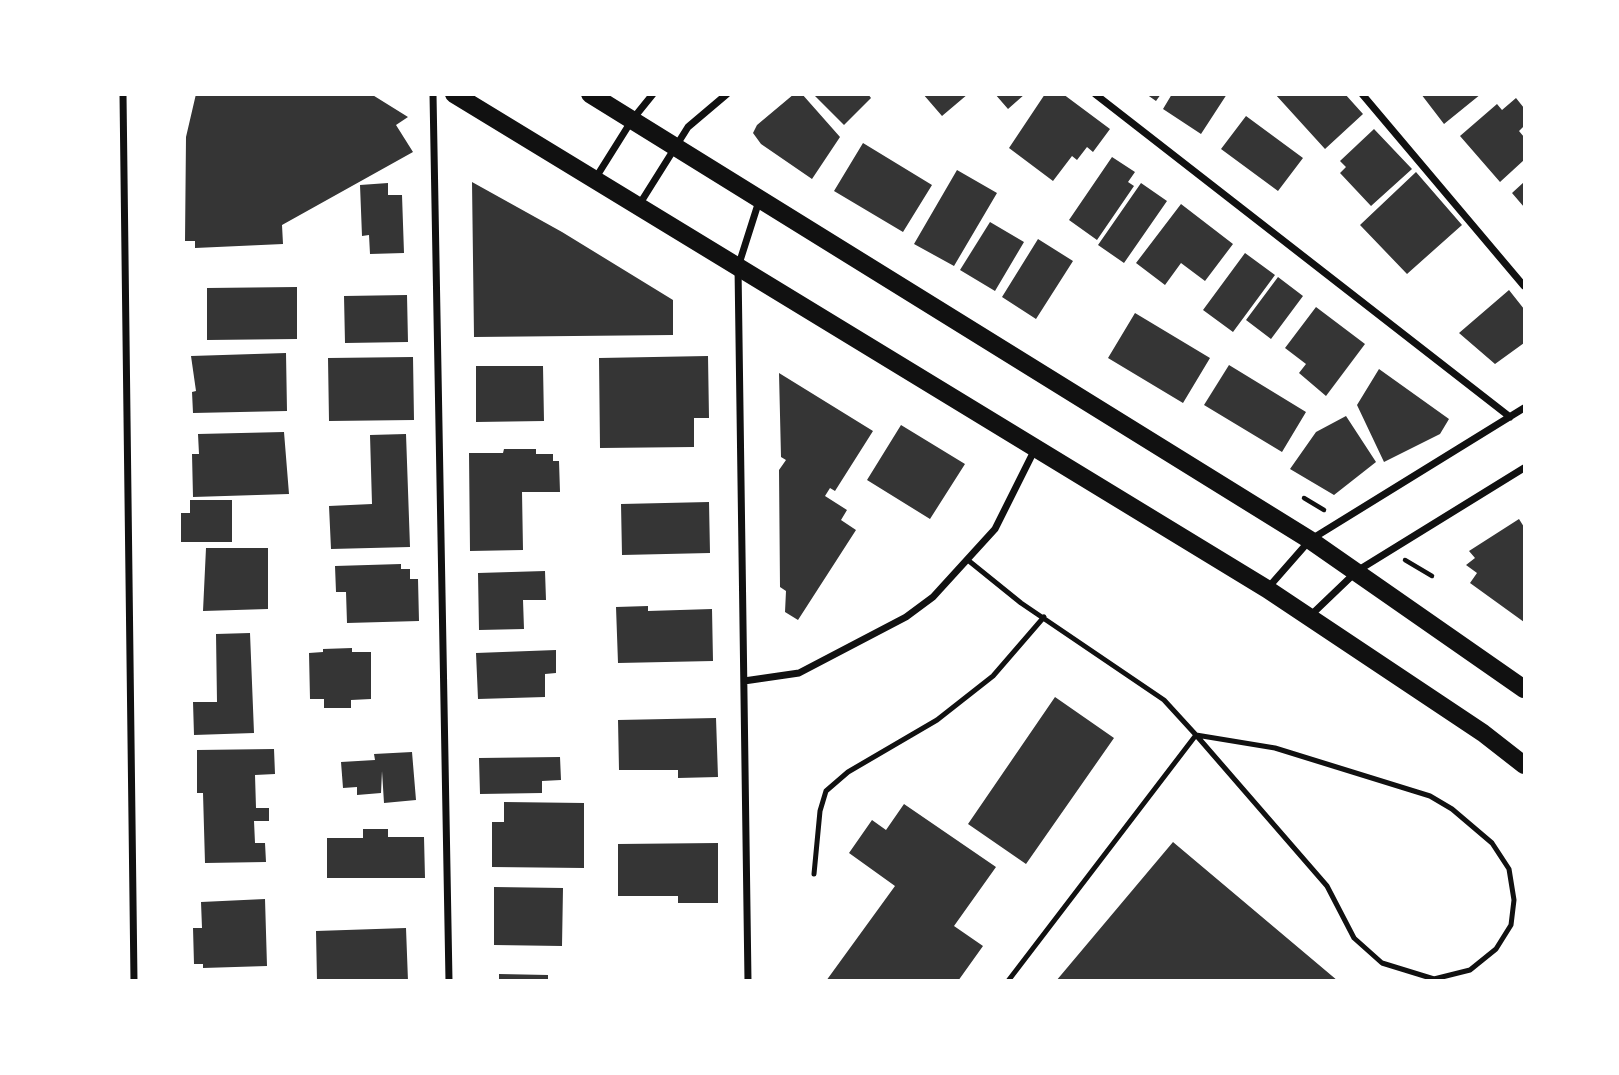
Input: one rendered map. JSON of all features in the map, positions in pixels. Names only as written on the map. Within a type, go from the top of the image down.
[{"type":"main road","points":[[454,94],[1267,589],[1483,733],[1524,765]]},
{"type":"main road","points":[[590,94],[1310,540],[1524,689]]},
{"type":"street","points":[[123,94],[134,981]]},
{"type":"street","points":[[433,94],[449,981]]},
{"type":"street","points":[[595,179],[632,120],[653,94]]},
{"type":"street","points":[[638,205],[675,145],[695,120],[727,94]]},
{"type":"street","points":[[1095,94],[1510,417]]},
{"type":"street","points":[[1362,94],[1524,286]]},
{"type":"street","points":[[748,981],[738,267],[760,197]]},
{"type":"street","points":[[1267,589],[1310,540],[1524,408]]},
{"type":"street","points":[[744,681],[799,673],[869,638],[906,617],[933,597],[969,561],[995,529],[1035,448]]},
{"type":"street","points":[[1309,617],[1357,571],[1524,468]]},
{"type":"lane","points":[[969,561],[1164,700],[1327,886],[1354,939],[1382,963],[1408,974],[1435,980],[1469,970],[1496,949],[1511,925],[1514,900],[1509,869],[1492,843],[1452,809],[1430,796],[1275,748],[1196,736]]},
{"type":"lane","points":[[814,874],[820,811],[827,792],[848,772],[937,720],[993,676],[1044,617]]},
{"type":"lane","points":[[1008,981],[1196,736]]},
{"type":"path","points":[[1390,551],[1432,576]]},
{"type":"building","points":[[196,94],[371,94],[408,117],[396,125],[413,152],[282,225],[283,244],[195,248],[195,241],[185,241],[186,137]]},
{"type":"building","points":[[794,94],[802,94],[840,137],[812,179],[761,144],[753,133],[757,125]]},
{"type":"building","points":[[813,94],[868,94],[871,98],[844,125]]},
{"type":"building","points":[[923,94],[968,94],[942,116]]},
{"type":"building","points":[[995,94],[1025,94],[1008,109]]},
{"type":"building","points":[[1045,94],[1063,94],[1110,129],[1093,152],[1087,147],[1077,160],[1072,156],[1053,181],[1009,148]]},
{"type":"building","points":[[1146,94],[1161,94],[1156,101]]},
{"type":"building","points":[[1172,94],[1227,94],[1201,134],[1163,109]]},
{"type":"building","points":[[1275,94],[1345,94],[1363,114],[1325,149]]},
{"type":"building","points":[[1421,94],[1481,94],[1444,124]]},
{"type":"building","points":[[1516,98],[1524,108],[1524,126],[1519,131],[1524,137],[1524,160],[1500,182],[1460,136],[1497,104],[1502,110]]},
{"type":"building","points":[[1246,116],[1303,158],[1278,191],[1221,149]]},
{"type":"building","points":[[1374,129],[1412,169],[1371,206],[1340,173],[1346,167],[1340,161]]},
{"type":"building","points":[[863,143],[932,185],[903,232],[834,191]]},
{"type":"building","points":[[1112,157],[1135,172],[1128,182],[1134,186],[1097,240],[1069,220]]},
{"type":"building","points":[[957,170],[997,193],[954,266],[914,244]]},
{"type":"building","points":[[1416,172],[1462,225],[1407,274],[1360,225]]},
{"type":"building","points":[[472,182],[562,232],[673,300],[673,335],[474,337]]},
{"type":"building","points":[[1524,182],[1524,207],[1512,193]]},
{"type":"building","points":[[388,183],[388,195],[402,195],[404,253],[370,254],[369,235],[362,236],[360,185]]},
{"type":"building","points":[[1141,183],[1167,201],[1124,263],[1098,245]]},
{"type":"building","points":[[1181,204],[1233,244],[1205,281],[1181,263],[1165,285],[1136,263]]},
{"type":"building","points":[[990,222],[1024,242],[995,291],[960,270]]},
{"type":"building","points":[[1038,239],[1073,261],[1036,319],[1002,297]]},
{"type":"building","points":[[1245,253],[1275,275],[1233,332],[1203,310]]},
{"type":"building","points":[[1278,277],[1303,296],[1271,339],[1246,320]]},
{"type":"building","points":[[297,287],[297,339],[207,340],[207,288]]},
{"type":"building","points":[[1509,290],[1524,309],[1524,343],[1495,364],[1459,333]]},
{"type":"building","points":[[407,295],[408,342],[345,343],[344,296]]},
{"type":"building","points":[[1316,307],[1365,344],[1326,396],[1299,373],[1306,364],[1285,348]]},
{"type":"building","points":[[1135,313],[1210,358],[1183,403],[1108,358]]},
{"type":"building","points":[[286,353],[287,411],[193,413],[192,392],[196,391],[191,356]]},
{"type":"building","points":[[708,356],[709,418],[694,418],[694,447],[600,448],[599,358]]},
{"type":"building","points":[[413,357],[414,420],[329,421],[328,358]]},
{"type":"building","points":[[1229,365],[1306,412],[1282,452],[1204,405]]},
{"type":"building","points":[[476,366],[543,366],[544,421],[476,422]]},
{"type":"building","points":[[1379,369],[1449,419],[1440,434],[1384,462],[1357,405]]},
{"type":"building","points":[[779,373],[873,431],[835,491],[830,488],[825,496],[847,510],[841,520],[856,530],[798,620],[785,612],[786,591],[780,587],[779,470],[786,460],[781,457]]},
{"type":"building","points":[[1346,416],[1376,462],[1334,495],[1290,469],[1316,432]]},
{"type":"building","points":[[901,425],[965,464],[930,519],[867,480]]},
{"type":"building","points":[[284,432],[289,494],[193,497],[192,454],[199,454],[198,434]]},
{"type":"building","points":[[406,434],[410,547],[331,549],[329,506],[372,504],[370,435]]},
{"type":"building","points":[[504,449],[536,449],[536,454],[553,454],[553,461],[559,461],[560,492],[522,492],[523,550],[470,551],[469,453],[503,453]]},
{"type":"building","points":[[190,500],[232,500],[232,542],[181,542],[181,513],[190,513]]},
{"type":"building","points":[[709,502],[710,553],[622,555],[621,504]]},
{"type":"building","points":[[1519,519],[1524,527],[1524,622],[1470,583],[1477,573],[1466,565],[1475,558],[1469,551]]},
{"type":"building","points":[[206,548],[268,548],[268,609],[203,611]]},
{"type":"building","points":[[401,564],[401,569],[410,569],[410,579],[418,579],[419,621],[347,623],[346,592],[336,592],[335,566]]},
{"type":"building","points":[[545,571],[546,600],[523,600],[524,629],[479,630],[478,573]]},
{"type":"building","points":[[648,606],[648,611],[712,609],[713,661],[618,663],[616,607]]},
{"type":"building","points":[[250,633],[254,733],[194,735],[193,702],[217,702],[216,634]]},
{"type":"building","points":[[352,648],[352,652],[371,652],[371,699],[351,700],[351,708],[324,708],[324,699],[310,699],[309,653],[323,652],[323,649]]},
{"type":"building","points":[[556,650],[556,673],[545,674],[545,697],[478,699],[476,653]]},
{"type":"building","points":[[1055,697],[1114,738],[1026,864],[968,824]]},
{"type":"building","points":[[716,718],[718,777],[678,778],[678,770],[619,770],[618,720]]},
{"type":"building","points":[[274,749],[275,774],[255,775],[256,808],[269,808],[269,821],[254,821],[255,843],[265,843],[266,862],[205,863],[203,793],[197,793],[197,750]]},
{"type":"building","points":[[412,752],[416,800],[384,803],[382,771],[381,793],[357,795],[357,787],[343,788],[341,762],[375,760],[374,754]]},
{"type":"building","points":[[560,757],[561,780],[542,781],[542,793],[480,794],[479,758]]},
{"type":"building","points":[[504,802],[584,803],[584,868],[492,867],[492,822],[504,822]]},
{"type":"building","points":[[904,804],[996,867],[954,926],[983,946],[958,981],[826,981],[895,886],[849,853],[872,820],[886,830]]},
{"type":"building","points":[[363,829],[388,829],[388,837],[424,837],[425,878],[327,878],[327,838],[363,838]]},
{"type":"building","points":[[1173,842],[1338,981],[1056,981]]},
{"type":"building","points":[[718,843],[718,903],[678,903],[678,896],[618,896],[618,844]]},
{"type":"building","points":[[494,887],[563,888],[562,946],[494,945]]},
{"type":"building","points":[[265,899],[267,966],[203,968],[203,964],[194,964],[193,928],[202,928],[201,902]]},
{"type":"building","points":[[406,928],[408,981],[317,981],[316,931]]},
{"type":"building","points":[[499,974],[548,975],[548,981],[499,981]]}]
